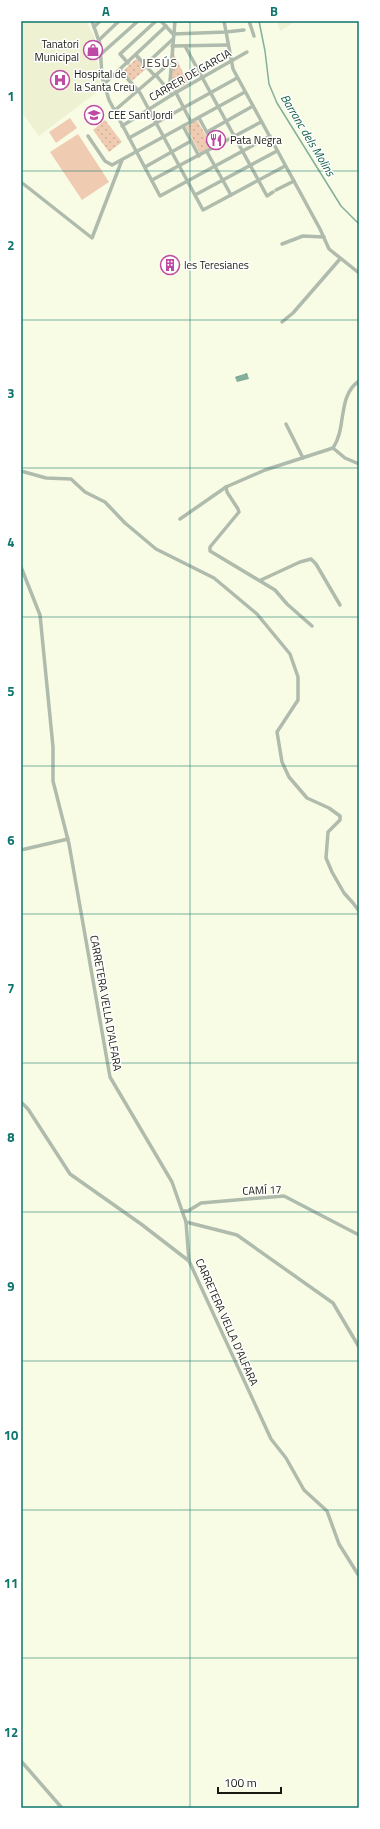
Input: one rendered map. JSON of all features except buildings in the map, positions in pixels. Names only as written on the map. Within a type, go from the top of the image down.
[{"type":"street","points":[[92,21],[99,40],[104,84],[114,111],[160,196],[270,136]]},
{"type":"street","points":[[94,27],[100,21]]},
{"type":"street","points":[[99,40],[119,21]]},
{"type":"street","points":[[101,52],[138,21]]},
{"type":"street","points":[[128,63],[120,54],[156,21]]},
{"type":"street","points":[[161,21],[173,34]]},
{"type":"street","points":[[173,94],[170,81],[175,21],[198,21]]},
{"type":"street","points":[[224,21],[231,62],[238,78],[324,237],[327,246],[340,259],[359,273]]},
{"type":"street","points":[[249,21],[254,36]]},
{"type":"street","points":[[104,84],[166,26]]},
{"type":"street","points":[[173,34],[244,30]]},
{"type":"street","points":[[145,65],[173,39]]},
{"type":"street","points":[[172,46],[228,45]]},
{"type":"street","points":[[185,46],[266,196],[294,181]]},
{"type":"street","name":"CARRER DE GARCIA","points":[[122,126],[173,94],[247,52]]},
{"type":"street","points":[[136,55],[173,94],[191,122]]},
{"type":"street","points":[[114,111],[171,62]]},
{"type":"street","points":[[120,70],[138,91],[149,109],[203,210],[286,166]]},
{"type":"street","points":[[129,138],[238,78]]},
{"type":"street","points":[[88,136],[108,164],[112,165],[245,92]]},
{"type":"street","points":[[207,132],[253,106]]},
{"type":"street","points":[[199,118],[215,147]]},
{"type":"street","points":[[152,180],[262,122]]},
{"type":"street","points":[[183,126],[199,156]]},
{"type":"street","points":[[145,167],[191,141]]},
{"type":"street","points":[[196,195],[277,151]]},
{"type":"street","points":[[207,152],[230,195]]},
{"type":"street","points":[[21,182],[92,238],[122,160]]},
{"type":"street","points":[[282,244],[303,236],[324,237]]},
{"type":"street","points":[[282,322],[293,313],[340,259]]},
{"type":"street","points":[[180,519],[226,487],[265,470],[325,452],[333,448],[337,439],[349,391],[359,381]]},
{"type":"street","points":[[286,424],[303,458]]},
{"type":"street","points":[[333,448],[345,458],[359,464]]},
{"type":"street","points":[[21,471],[46,478],[66,478],[72,480],[85,492],[105,502],[125,524],[156,549],[217,580],[254,610],[286,648],[295,664],[299,695],[296,705],[281,724],[277,732],[282,762],[286,774],[307,798],[330,808],[340,816],[340,820],[328,832],[326,858],[344,893],[354,902],[359,911]]},
{"type":"street","points":[[226,487],[227,492],[239,512],[209,550],[214,555],[248,575],[261,580],[277,592],[287,604],[312,626]]},
{"type":"street","points":[[261,580],[300,562],[311,559],[316,564],[340,605]]},
{"type":"street","name":"CARRETERA VELLA D'ALFARA","points":[[21,567],[40,615],[53,746],[54,781],[68,839],[110,1077],[172,1182],[184,1211],[189,1261],[271,1439],[286,1458],[304,1490],[327,1511],[340,1544],[359,1576]]},
{"type":"street","points":[[21,850],[68,839]]},
{"type":"street","points":[[21,1102],[28,1109],[70,1174],[141,1224],[189,1261]]},
{"type":"street","name":"CAMÍ 17","points":[[184,1211],[188,1211],[201,1203],[284,1196],[359,1235]]},
{"type":"street","points":[[186,1222],[237,1235],[333,1303],[359,1347]]},
{"type":"street","points":[[21,1761],[62,1808]]},
{"type":"shaded area","name":"Hospital de la Santa Creu","points":[[21,21],[86,21],[95,38],[101,89],[39,136],[21,111]]},
{"type":"shaded area","points":[[277,21],[296,21],[280,31]]},
{"type":"shaded area","points":[[174,54],[188,83],[175,90],[171,82]]},
{"type":"shaded area","points":[[137,58],[146,69],[132,81],[123,71]]},
{"type":"shaded area","points":[[70,118],[77,128],[56,143],[49,132]]},
{"type":"shaded area","points":[[105,120],[122,142],[109,152],[93,130]]},
{"type":"shaded area","points":[[197,120],[212,146],[200,153],[186,127]]},
{"type":"shaded area","points":[[78,134],[109,182],[82,200],[50,152]]},
{"type":"water","points":[[247,373],[249,379],[237,382],[235,377]]},
{"type":"waterway","name":"Barranc dels Molins","points":[[259,21],[265,51],[269,84],[277,103],[341,206],[359,224]]},
{"type":"place","name":"Tanatori Municipal","points":[[93,50]]},
{"type":"place","name":"Hospital de la Santa Creu","points":[[60,80]]},
{"type":"place","name":"CEE Sant Jordi","points":[[94,115]]},
{"type":"place","name":"Pata Negra","points":[[216,140]]},
{"type":"place","name":"les Teresianes","points":[[170,265]]},
{"type":"district","name":"JESÚS","points":[[160,62]]}]
